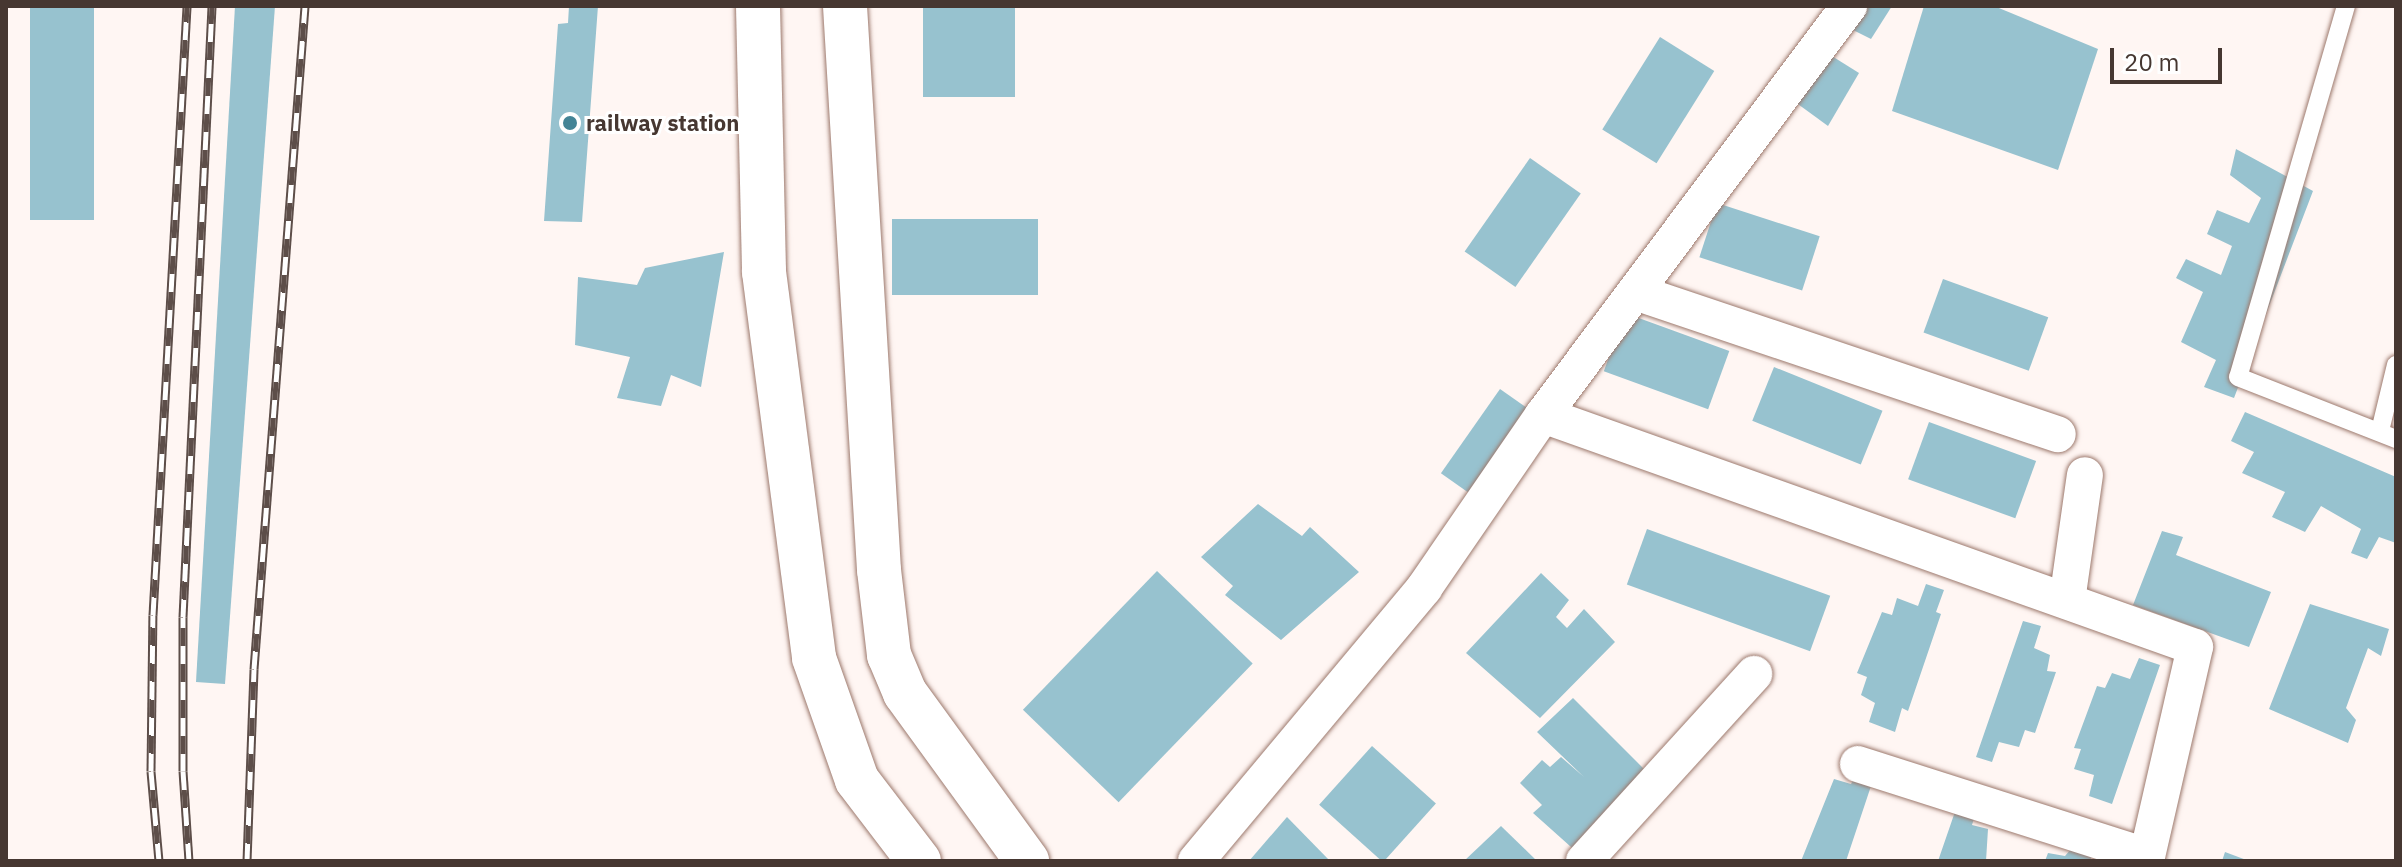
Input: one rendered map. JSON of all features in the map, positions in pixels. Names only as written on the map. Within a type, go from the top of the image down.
[{"type":"street","points":[[758,6],[764,272],[814,658],[857,780],[919,861]]},
{"type":"street","points":[[845,6],[881,601],[889,655],[905,693],[1027,861]]},
{"type":"street","points":[[1196,861],[1424,588],[1543,415],[1849,6]]},
{"type":"street","points":[[1635,292],[2058,434]]},
{"type":"street","points":[[1543,415],[2195,647],[2146,859],[1858,764]]},
{"type":"street","points":[[2067,601],[2085,475]]},
{"type":"street","points":[[1584,861],[1754,674]]},
{"type":"lane","points":[[2346,6],[2238,377],[2388,435],[2396,365]]},
{"type":"building","points":[[30,6],[94,6],[94,220],[30,220]]},
{"type":"building","points":[[235,6],[275,6],[225,684],[196,682]]},
{"type":"building","name":"railway station","points":[[569,6],[598,6],[582,222],[544,221],[558,24],[568,23]]},
{"type":"building","points":[[923,6],[1015,6],[1015,97],[923,97]]},
{"type":"building","points":[[1855,6],[1892,6],[1871,39],[1841,24]]},
{"type":"building","points":[[1924,6],[1994,6],[2098,49],[2058,170],[1892,111]]},
{"type":"building","points":[[1660,37],[1714,71],[1657,163],[1602,129]]},
{"type":"building","points":[[1827,53],[1859,73],[1828,126],[1791,99]]},
{"type":"building","points":[[2236,149],[2313,191],[2234,398],[2204,387],[2216,360],[2181,342],[2203,292],[2176,278],[2186,259],[2221,275],[2232,246],[2207,234],[2217,210],[2249,223],[2261,198],[2230,175]]},
{"type":"building","points":[[1530,158],[1581,194],[1515,287],[1465,251]]},
{"type":"building","points":[[1717,203],[1820,236],[1802,291],[1699,257]]},
{"type":"building","points":[[892,219],[1038,219],[1038,295],[892,295]]},
{"type":"building","points":[[724,252],[701,387],[671,375],[661,406],[617,398],[630,357],[575,345],[578,277],[637,285],[645,268]]},
{"type":"building","points":[[1943,279],[2048,317],[2029,371],[1924,333]]},
{"type":"building","points":[[1625,313],[1729,351],[1708,409],[1604,371]]},
{"type":"building","points":[[1774,367],[1882,411],[1861,465],[1752,421]]},
{"type":"building","points":[[1500,389],[1551,425],[1492,509],[1441,473]]},
{"type":"building","points":[[2245,412],[2396,477],[2396,543],[2379,537],[2367,559],[2351,553],[2361,529],[2321,506],[2305,532],[2272,517],[2285,492],[2242,473],[2254,452],[2231,441]]},
{"type":"building","points":[[1929,422],[2036,461],[2015,518],[1908,479]]},
{"type":"building","points":[[1258,504],[1302,536],[1310,527],[1359,572],[1281,640],[1225,595],[1233,586],[1201,557]]},
{"type":"building","points":[[1647,529],[1830,596],[1810,651],[1627,584]]},
{"type":"building","points":[[2162,531],[2183,537],[2176,555],[2271,592],[2249,647],[2133,605]]},
{"type":"building","points":[[1157,571],[1253,663],[1119,802],[1023,710]]},
{"type":"building","points":[[1541,573],[1569,600],[1556,617],[1567,628],[1584,609],[1615,642],[1540,718],[1466,653]]},
{"type":"building","points":[[1926,584],[1944,590],[1936,612],[1941,614],[1908,711],[1902,708],[1895,732],[1869,722],[1875,703],[1861,695],[1867,677],[1857,673],[1882,612],[1892,615],[1897,598],[1918,606]]},
{"type":"building","points":[[2310,604],[2389,629],[2381,656],[2368,648],[2346,708],[2356,720],[2348,743],[2269,709]]},
{"type":"building","points":[[2023,621],[2041,626],[2034,648],[2050,655],[2047,671],[2056,672],[2035,733],[2025,730],[2019,747],[1999,742],[1992,762],[1976,757]]},
{"type":"building","points":[[2139,658],[2160,665],[2112,804],[2089,796],[2094,775],[2074,769],[2081,749],[2074,748],[2097,686],[2105,688],[2112,673],[2130,679]]},
{"type":"building","points":[[1573,698],[1652,777],[1580,855],[1533,813],[1542,805],[1520,783],[1542,760],[1550,767],[1561,757],[1584,777],[1537,732]]},
{"type":"building","points":[[1372,746],[1436,804],[1384,861],[1319,805]]},
{"type":"building","points":[[1857,773],[1874,777],[1846,861],[1801,861],[1834,779],[1851,784]]},
{"type":"building","points":[[1958,803],[1977,809],[1972,825],[1988,829],[1986,861],[1938,861]]},
{"type":"building","points":[[1287,817],[1330,861],[1249,861]]},
{"type":"building","points":[[1501,826],[1537,861],[1464,861]]},
{"type":"building","points":[[2077,842],[2094,850],[2090,861],[2045,861],[2048,853],[2065,856]]},
{"type":"building","points":[[2225,852],[2249,861],[2222,861]]},
{"type":"railway","points":[[159,861],[151,771],[153,615],[187,6]]},
{"type":"railway","points":[[189,861],[183,771],[183,617],[212,6]]},
{"type":"railway","points":[[247,861],[254,669],[305,6]]},
{"type":"place","name":"railway station","points":[[570,123]]}]
